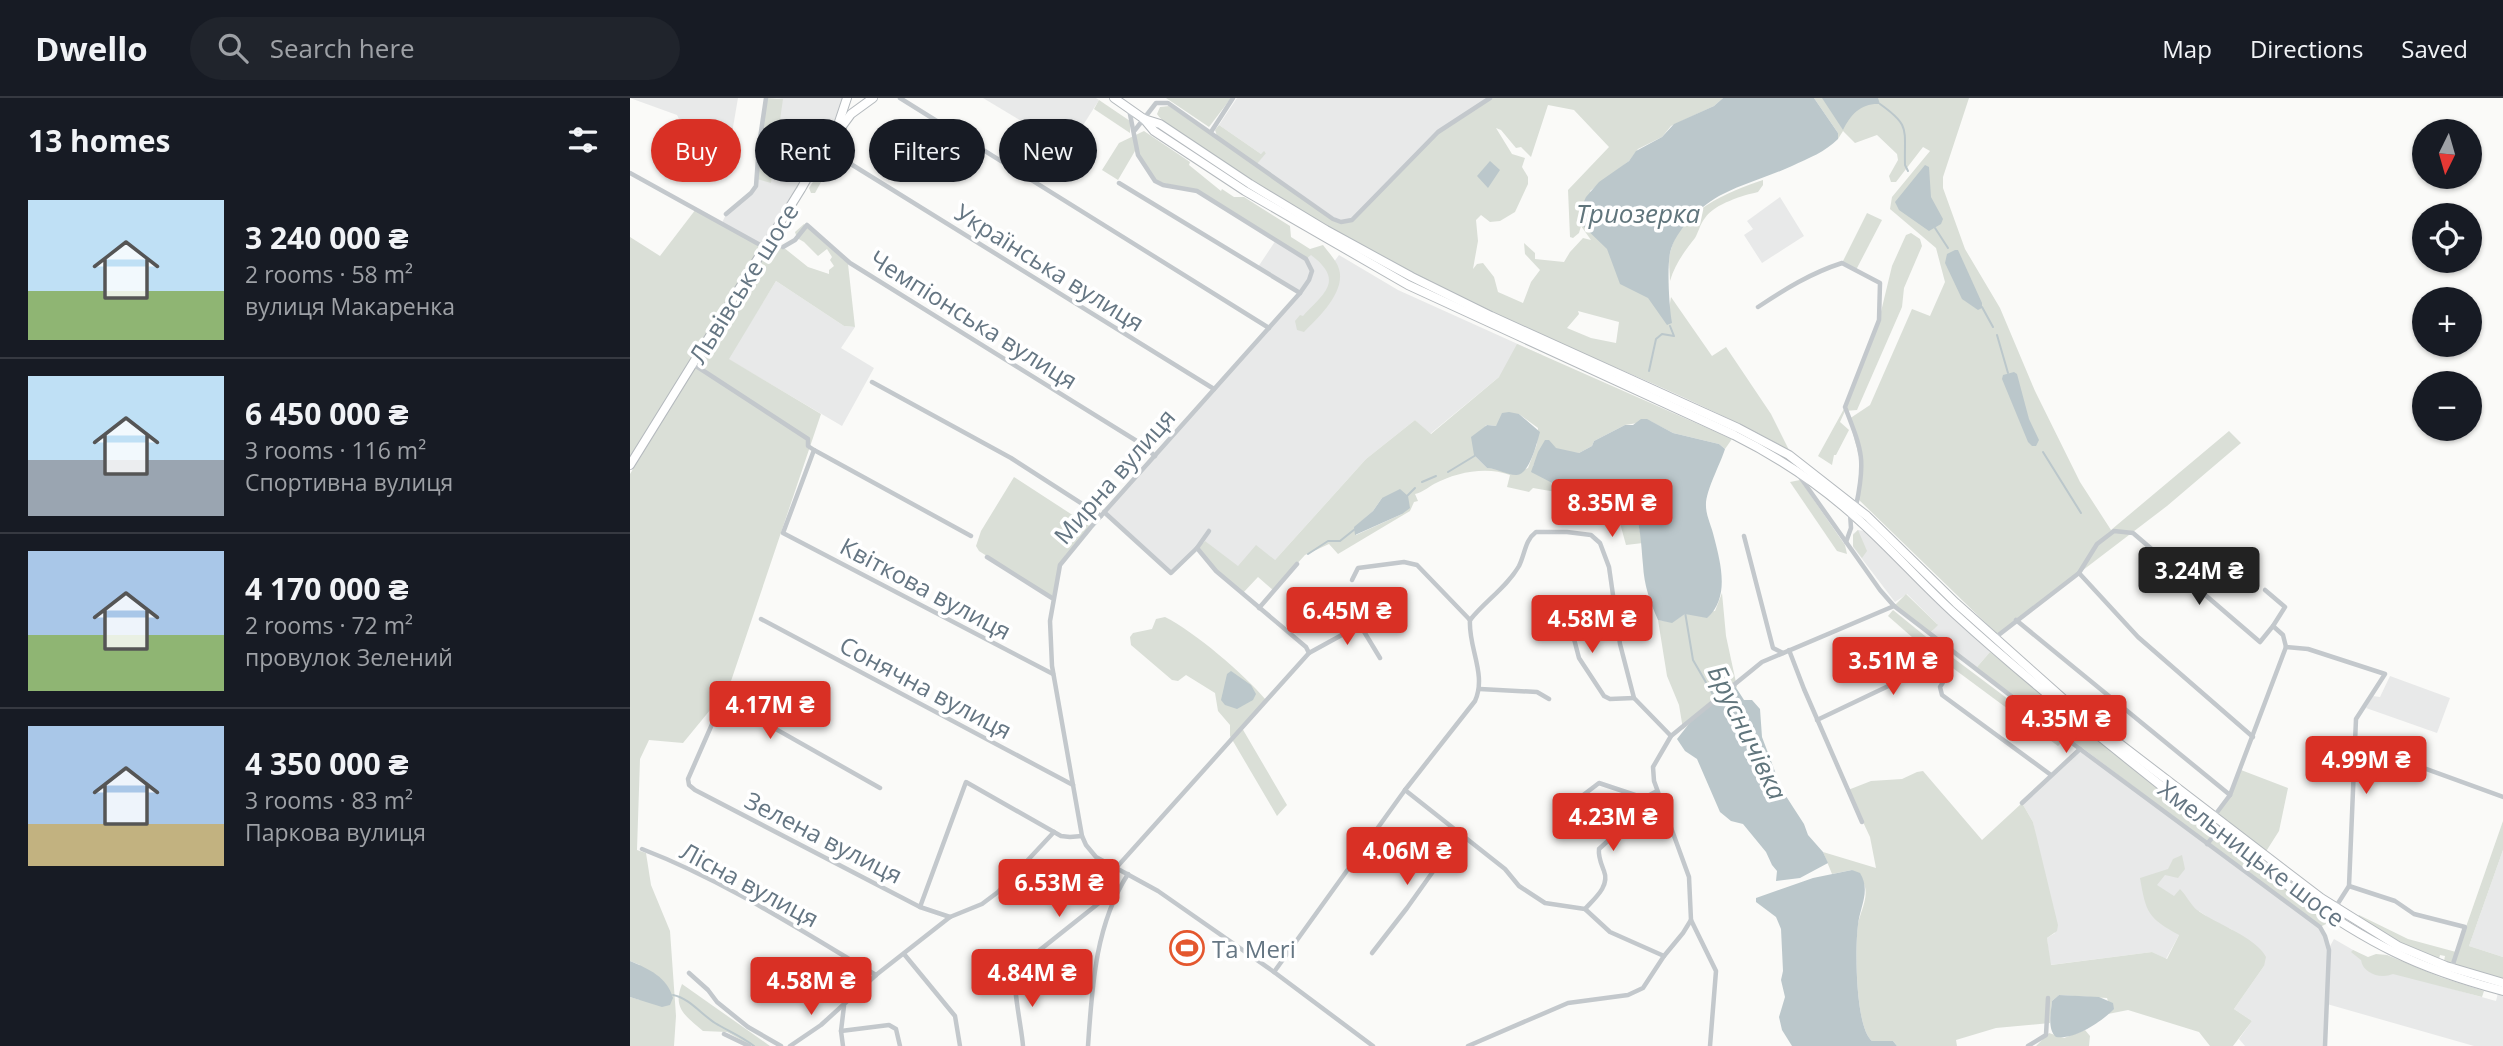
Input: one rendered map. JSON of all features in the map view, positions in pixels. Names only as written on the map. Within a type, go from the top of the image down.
[{"type":"highway","name":"Львівське шосе","points":[[840,119],[847,98]]},
{"type":"highway","points":[[848,119],[873,98]]},
{"type":"highway","points":[[1114,98],[1144,119],[1160,124],[1250,184],[1326,230],[1412,277],[1736,431]]},
{"type":"highway","name":"Львівське шосе","points":[[630,465],[805,182]]},
{"type":"highway","name":"Хмельницьке шосе","points":[[1736,431],[1853,510],[1950,609],[2015,668],[2333,912],[2385,939],[2452,968],[2503,983]]},
{"type":"highway","name":"Хмельницьке шосе","points":[[1736,431],[1789,455],[1994,639],[2077,711],[2211,820],[2218,830],[2333,912],[2409,959],[2443,973],[2503,991]]},
{"type":"street","points":[[726,214],[755,189],[766,98]]},
{"type":"street","points":[[900,98],[1269,328]]},
{"type":"street","points":[[1211,132],[1233,98]]},
{"type":"street","points":[[1135,131],[1156,103],[1172,105],[1333,219],[1347,222],[1438,132],[1490,98]]},
{"type":"street","points":[[1128,108],[1135,131]]},
{"type":"street","name":"Мирна вулиця","points":[[1082,836],[1053,675],[1049,631],[1052,598],[1060,565],[1102,514],[1300,293],[1312,274],[1306,259],[1196,191],[1155,181],[1138,155],[1135,131]]},
{"type":"street","name":"Українська вулиця","points":[[855,167],[1214,389]]},
{"type":"street","points":[[630,173],[765,248]]},
{"type":"street","points":[[1119,183],[1300,293]]},
{"type":"street","name":"Чемпіонська вулиця","points":[[783,247],[795,240],[807,225],[850,263],[1140,443],[1155,456]]},
{"type":"street","points":[[1758,307],[1791,285],[1842,262],[1881,283],[1879,320],[1845,407],[1862,458],[1851,528],[1846,543]]},
{"type":"street","points":[[693,364],[808,439],[808,446],[814,450],[971,537]]},
{"type":"street","points":[[872,382],[1011,458],[1102,514],[1171,573],[1197,548],[1209,531]]},
{"type":"street","name":"Квіткова вулиця","points":[[814,450],[783,533],[1053,675]]},
{"type":"street","points":[[1796,469],[1846,543],[1895,606],[1950,651],[2320,927],[2329,950],[2325,1046]]},
{"type":"street","points":[[1994,639],[2079,573],[2097,544],[2114,531],[2133,533],[2260,642],[2285,607],[2265,590]]},
{"type":"street","points":[[1274,972],[1405,790],[1475,701],[1480,689],[1469,635],[1471,620],[1519,566],[1531,535],[1536,532],[1591,535],[1601,543],[1609,567],[1620,644],[1634,698],[1671,736]]},
{"type":"street","points":[[1744,536],[1773,648],[1786,651]]},
{"type":"street","points":[[1197,548],[1216,571],[1310,653]]},
{"type":"street","points":[[987,557],[1052,598]]},
{"type":"street","points":[[1352,580],[1358,568],[1404,562],[1417,565],[1471,620]]},
{"type":"street","points":[[1259,608],[1297,564]]},
{"type":"street","points":[[2079,573],[2138,637],[2253,737]]},
{"type":"street","points":[[1564,601],[1579,658],[1604,696],[1610,699],[1634,698]]},
{"type":"street","points":[[1710,1046],[1716,971],[1691,920],[1689,877],[1657,791],[1653,767],[1671,736],[1762,662],[1895,606]]},
{"type":"street","name":"Сонячна вулиця","points":[[761,619],[1074,786]]},
{"type":"street","points":[[2016,620],[2230,795]]},
{"type":"street","points":[[1116,868],[1310,653],[1360,625],[1380,658]]},
{"type":"street","points":[[2211,820],[2230,795],[2286,647],[2283,635],[2273,626]]},
{"type":"street","points":[[2286,647],[2308,649],[2385,674],[2358,716],[2348,886],[2333,912]]},
{"type":"street","points":[[1786,651],[1862,822]]},
{"type":"street","points":[[1817,720],[1943,660],[1950,651]]},
{"type":"street","points":[[1943,660],[1947,676],[1940,687],[1942,695],[2052,775]]},
{"type":"street","points":[[1480,689],[1536,692],[1549,699]]},
{"type":"street","name":"Зелена вулиця","points":[[880,788],[728,702],[720,706],[688,779],[689,785],[695,790],[920,907],[950,917]]},
{"type":"street","points":[[2355,743],[2503,797]]},
{"type":"street","points":[[2022,803],[2080,749]]},
{"type":"street","points":[[920,907],[966,782],[1054,832],[1065,837],[1082,836],[1093,854],[1158,891],[1274,972],[1373,1046]]},
{"type":"street","points":[[1578,799],[1599,783],[1644,798]]},
{"type":"street","points":[[1405,790],[1458,835],[1505,869],[1520,886],[1545,903],[1585,909],[1610,932],[1664,956]]},
{"type":"street","points":[[1585,909],[1606,883],[1598,856],[1599,849],[1635,816],[1644,798],[1657,791]]},
{"type":"street","points":[[2207,844],[2218,830]]},
{"type":"street","points":[[790,1046],[821,1025],[876,975],[950,917],[982,904],[998,892],[1054,832]]},
{"type":"street","points":[[1372,953],[1408,908],[1458,835]]},
{"type":"street","name":"Лісна вулиця","points":[[642,849],[734,892],[876,975]]},
{"type":"street","points":[[1088,1046],[1095,963],[1117,892],[1128,874]]},
{"type":"street","points":[[2348,886],[2395,901],[2414,914],[2465,927],[2452,968]]},
{"type":"street","points":[[1023,1046],[1014,984],[1016,969],[1104,899],[1117,892]]},
{"type":"street","points":[[1468,1046],[1568,1003],[1628,995],[1643,988],[1691,920]]},
{"type":"street","points":[[904,954],[954,1016],[960,1046]]},
{"type":"street","points":[[688,973],[708,990],[717,1002],[748,1027],[781,1046]]},
{"type":"street","points":[[2028,1046],[2046,1035],[2048,998]]},
{"type":"street","points":[[843,1046],[841,1031],[844,1006]]},
{"type":"street","points":[[841,1031],[889,1025],[896,1029],[900,1046]]},
{"type":"street","points":[[724,1034],[750,1046]]},
{"type":"shaded area","points":[[630,98],[738,98],[734,119],[679,119],[677,115]]},
{"type":"shaded area","points":[[766,98],[783,99],[780,119],[764,119]]},
{"type":"shaded area","points":[[777,98],[847,98],[839,119],[776,119],[782,99]]},
{"type":"shaded area","points":[[983,98],[1099,100],[1087,119],[1018,119]]},
{"type":"shaded area","points":[[1166,98],[1231,98],[1209,127]]},
{"type":"shaded area","points":[[1237,98],[1490,98],[1352,220],[1341,222],[1257,164],[1266,152],[1261,154],[1219,125]]},
{"type":"shaded area","points":[[1490,98],[1723,98],[1714,106],[1671,126],[1662,137],[1638,149],[1629,161],[1590,191],[1669,309],[1671,297],[1712,356],[1726,347],[1771,414],[1789,450],[1691,401],[1486,311],[1378,256],[1208,153],[1171,128],[1157,114],[1160,107],[1169,106],[1337,221],[1352,219],[1438,132]],"holes":[[[1548,105],[1574,110],[1609,147],[1568,190],[1570,237],[1573,238],[1579,233],[1581,226],[1591,240],[1583,238],[1564,262],[1535,259],[1535,253],[1524,243],[1525,254],[1540,270],[1531,282],[1523,303],[1498,292],[1494,277],[1483,263],[1477,264],[1473,269],[1478,241],[1476,220],[1481,215],[1490,222],[1500,221],[1515,212],[1528,184],[1528,177],[1522,167],[1525,158],[1512,154],[1496,128],[1501,130],[1516,148],[1521,147],[1531,157]],[[1578,311],[1619,322],[1616,343],[1591,338],[1567,328],[1579,314]]]},
{"type":"shaded area","points":[[1814,98],[1969,98],[1943,177],[1943,188],[1965,249],[2000,308],[2035,391],[2080,482],[2111,530],[2229,431],[2241,443],[2167,506],[1998,635],[1858,499],[1862,467],[1849,419],[1870,405],[1912,309],[1930,316],[1945,282],[1936,248],[1890,209],[1892,197],[1930,151],[1923,147],[1896,182],[1891,182],[1889,176],[1898,160],[1897,154],[1877,135],[1855,143],[1843,131],[1838,139],[1838,133]]},
{"type":"shaded area","points":[[1099,100],[1130,121],[1130,133],[1094,109]]},
{"type":"shaded area","points":[[1219,125],[1261,154],[1264,151],[1266,153],[1257,164],[1217,136],[1215,130]]},
{"type":"shaded area","points":[[1144,131],[1190,162],[1189,165],[1221,191],[1222,189],[1234,197],[1244,197],[1290,226],[1291,237],[1310,249],[1323,245],[1338,266],[1340,278],[1329,304],[1304,332],[1297,330],[1295,321],[1324,293],[1329,280],[1327,272],[1311,255],[1306,259],[1197,191],[1155,181],[1135,151],[1118,180],[1102,170],[1119,143]]},
{"type":"shaded area","points":[[1763,180],[1758,192],[1730,201],[1709,213],[1677,264],[1670,281],[1670,253],[1683,226],[1707,205]]},
{"type":"shaded area","points":[[756,182],[803,182],[765,248],[722,223],[726,214],[753,191]]},
{"type":"shaded area","points":[[813,182],[821,182],[815,193],[811,193],[809,188]]},
{"type":"shaded area","points":[[1780,197],[1804,236],[1762,263],[1744,235],[1753,229],[1747,221]]},
{"type":"shaded area","points":[[696,209],[763,247],[630,460],[630,237],[660,256]]},
{"type":"shaded area","points":[[1867,213],[1882,220],[1856,270],[1842,263]]},
{"type":"shaded area","points":[[804,224],[848,264],[855,327],[844,326],[776,281],[729,359],[821,414],[729,687],[683,743],[649,740],[640,759],[637,850],[646,853],[651,885],[670,931],[676,1016],[674,1046],[630,1046],[630,997],[640,1000],[640,965],[630,961],[630,474],[767,252],[783,247],[808,267],[829,274],[829,270],[834,266],[827,249],[818,256],[797,238],[795,232]]},
{"type":"shaded area","points":[[1911,233],[1920,239],[1922,246],[1904,288],[1902,307],[1857,410],[1845,411],[1840,422],[1849,430],[1834,455],[1832,465],[1818,456],[1845,407],[1879,320],[1892,266],[1906,235]]},
{"type":"shaded area","points":[[1276,240],[1311,254],[1328,270],[1339,255],[1398,290],[1542,355],[1499,377],[1430,434],[1415,420],[1366,459],[1275,560],[1238,567],[1204,541],[1171,573],[1104,512],[1299,293],[1258,267]]},
{"type":"shaded area","points":[[776,281],[844,326],[855,327],[841,348],[874,368],[842,426],[728,359]]},
{"type":"shaded area","points":[[1517,344],[1732,439],[1725,449],[1719,444],[1673,433],[1650,421],[1625,425],[1594,441],[1592,446],[1579,453],[1553,450],[1543,454],[1533,466],[1560,487],[1556,492],[1533,488],[1529,492],[1507,487],[1510,475],[1501,472],[1482,471],[1452,476],[1415,494],[1418,501],[1414,502],[1410,511],[1338,554],[1329,544],[1305,555],[1273,590],[1258,577],[1242,594],[1216,571],[1197,548],[1205,541],[1238,566],[1256,545],[1275,560],[1366,459],[1415,420],[1431,434],[1499,377]],"holes":[[[1519,414],[1538,428],[1537,444],[1528,468],[1511,474],[1500,469],[1487,468],[1474,455],[1486,425],[1496,426]],[[1382,498],[1402,514],[1356,535],[1355,527],[1373,511]]]},
{"type":"shaded area","points":[[1014,477],[1091,527],[1062,562],[1052,598],[979,551],[976,546],[981,531]]},
{"type":"shaded area","points":[[1800,480],[1845,545],[1847,554],[1837,551],[1790,482]]},
{"type":"shaded area","points":[[1604,500],[1632,505],[1643,543],[1626,545],[1618,516],[1607,512]]},
{"type":"shaded area","points":[[1858,530],[1864,531],[1990,652],[1976,668],[1931,633],[1937,624],[1907,594],[1895,602],[1853,547],[1853,534]]},
{"type":"shaded area","points":[[1858,530],[1867,551],[1862,558],[1853,546],[1853,535]]},
{"type":"shaded area","points":[[1722,593],[1726,636],[1737,687],[1683,729],[1679,705],[1667,676],[1658,620],[1672,622],[1685,614],[1715,611]]},
{"type":"shaded area","points":[[1906,594],[1938,625],[1931,632],[1977,667],[1990,652],[2215,834],[2330,919],[2328,923],[2320,927],[1894,606]]},
{"type":"shaded area","points":[[1893,610],[1941,649],[1941,657],[1937,659],[1888,616]]},
{"type":"shaded area","points":[[1165,617],[1218,654],[1266,700],[1242,728],[1287,805],[1277,816],[1230,736],[1230,725],[1218,711],[1215,693],[1186,675],[1178,681],[1172,680],[1131,645],[1130,637],[1133,633],[1152,629],[1156,619]]},
{"type":"shaded area","points":[[1952,657],[2060,738],[2061,743],[2058,746],[1946,663],[1946,659]]},
{"type":"shaded area","points":[[2390,676],[2450,698],[2437,733],[2366,708],[2373,696],[2380,697]]},
{"type":"shaded area","points":[[2080,749],[2320,927],[2329,948],[2334,939],[2367,958],[2366,965],[2496,1001],[2498,993],[2503,994],[2503,1046],[2474,1046],[2327,1004],[2325,1046],[2245,1046],[2239,1039],[2252,1021],[2234,1009],[2264,966],[2231,929],[2219,925],[2199,911],[2179,935],[2166,959],[2152,952],[2050,965],[2047,938],[2055,933],[2033,822],[2022,803]]},
{"type":"shaded area","points":[[2241,770],[2288,788],[2279,831],[2265,853],[2215,815],[2230,795]]},
{"type":"shaded area","points":[[1923,771],[1982,840],[2022,803],[2033,822],[2058,925],[2057,931],[2047,938],[2051,965],[2152,952],[2167,959],[2179,935],[2161,924],[2150,913],[2140,878],[2168,869],[2173,859],[2182,855],[2185,869],[2178,878],[2165,875],[2157,885],[2174,896],[2180,889],[2197,910],[2254,943],[2266,957],[2264,966],[2234,1009],[2252,1021],[2233,1046],[2210,1046],[2199,1032],[2128,1010],[2108,1014],[2111,1011],[2107,998],[2059,995],[2052,1001],[2050,1023],[1996,1028],[1956,1040],[1957,1046],[1897,1046],[1893,1041],[1872,1041],[1862,1020],[1857,967],[1858,924],[1865,901],[1865,887],[1852,870],[1832,874],[1823,852],[1876,868],[1870,837],[1848,790],[1871,781],[1902,779]]},
{"type":"shaded area","points":[[2503,821],[2503,850],[2469,946],[2503,957],[2503,979],[2453,964]]},
{"type":"shaded area","points":[[2503,850],[2503,957],[2469,946]]},
{"type":"shaded area","points":[[2359,915],[2408,939],[2456,952],[2452,964],[2444,961],[2445,956],[2440,955],[2439,959],[2386,936],[2357,918]]},
{"type":"shaded area","points":[[2353,950],[2368,957],[2376,954],[2387,955],[2440,977],[2484,991],[2482,997],[2393,974],[2373,974],[2365,969],[2361,960],[2351,952]]},
{"type":"shaded area","points":[[682,984],[770,1046],[752,1046],[727,1032],[703,1031],[682,1011],[679,993]]},
{"type":"shaded area","points":[[2085,1030],[2090,1036],[2089,1046],[2036,1046],[2049,1033],[2064,1038]]},
{"type":"water","name":"Триозерка","points":[[1723,98],[1814,98],[1838,133],[1838,139],[1828,148],[1784,170],[1723,194],[1690,219],[1677,235],[1670,253],[1672,323],[1667,325],[1648,298],[1620,284],[1607,249],[1579,222],[1579,212],[1586,197],[1599,182],[1629,161],[1636,151],[1662,137],[1674,124],[1714,106]]},
{"type":"water","points":[[1822,98],[1878,98],[1880,104],[1867,105],[1857,111],[1843,130]]},
{"type":"water","points":[[1490,161],[1500,170],[1488,188],[1477,176]]},
{"type":"water","points":[[1925,165],[1929,167],[1931,197],[1943,219],[1941,224],[1929,231],[1899,210],[1895,202]]},
{"type":"water","points":[[1958,250],[1982,303],[1982,308],[1978,310],[1962,299],[1945,263],[1947,254]]},
{"type":"water","points":[[2014,372],[2017,374],[2029,419],[2039,440],[2036,446],[2028,442],[2002,379],[2003,375]]},
{"type":"water","points":[[1502,413],[1519,414],[1540,432],[1529,465],[1521,474],[1516,475],[1487,468],[1474,455],[1471,437],[1487,425],[1496,426]]},
{"type":"water","points":[[1641,419],[1647,419],[1673,433],[1719,444],[1725,449],[1706,500],[1722,580],[1719,601],[1707,618],[1685,614],[1672,623],[1658,620],[1646,586],[1639,527],[1632,505],[1560,487],[1531,472],[1545,440],[1549,440],[1556,448],[1579,453],[1592,446],[1594,441]]},
{"type":"water","points":[[1400,489],[1408,496],[1410,508],[1355,535],[1354,527],[1373,511],[1382,498]]},
{"type":"water","points":[[1231,671],[1251,685],[1256,694],[1253,700],[1237,709],[1225,705],[1221,700],[1227,674]]},
{"type":"water","points":[[1735,686],[1744,700],[1752,700],[1760,709],[1762,737],[1782,790],[1828,863],[1800,878],[1776,881],[1777,871],[1766,852],[1743,824],[1731,821],[1720,812],[1697,759],[1685,751],[1677,739],[1692,720]]},
{"type":"water","points":[[1852,870],[1860,873],[1865,886],[1858,925],[1857,950],[1862,1020],[1872,1041],[1893,1041],[1897,1046],[1792,1046],[1782,1030],[1779,1017],[1785,997],[1781,980],[1781,929],[1776,917],[1756,902],[1756,898],[1813,878]]},
{"type":"water","points":[[630,961],[662,979],[673,998],[670,1005],[662,1007],[630,997]]},
{"type":"water","points":[[2059,995],[2099,997],[2113,1003],[2114,1009],[2079,1033],[2056,1037],[2051,1030],[2050,1016],[2052,1001]]},
{"type":"waterway","points":[[1880,104],[1897,118],[1904,129],[1905,165],[1908,171]]},
{"type":"waterway","points":[[1935,228],[1948,248]]},
{"type":"waterway","points":[[1982,307],[1993,327]]},
{"type":"waterway","name":"Брусничівка","points":[[1649,371],[1656,339],[1662,334],[1674,336],[1670,326]]},
{"type":"waterway","points":[[1997,335],[2008,373]]},
{"type":"waterway","points":[[2043,452],[2081,513]]},
{"type":"waterway","points":[[1448,472],[1476,455]]},
{"type":"waterway","points":[[1422,482],[1436,476]]},
{"type":"waterway","points":[[1407,496],[1415,488]]},
{"type":"waterway","points":[[1308,554],[1328,541],[1340,541],[1355,529]]},
{"type":"waterway","name":"Брусничівка","points":[[1685,612],[1693,660],[1715,698]]},
{"type":"waterway","points":[[673,995],[684,999],[715,1023],[754,1046]]},
{"type":"place","name":"Ta Meri","points":[[1187,948]]}]
